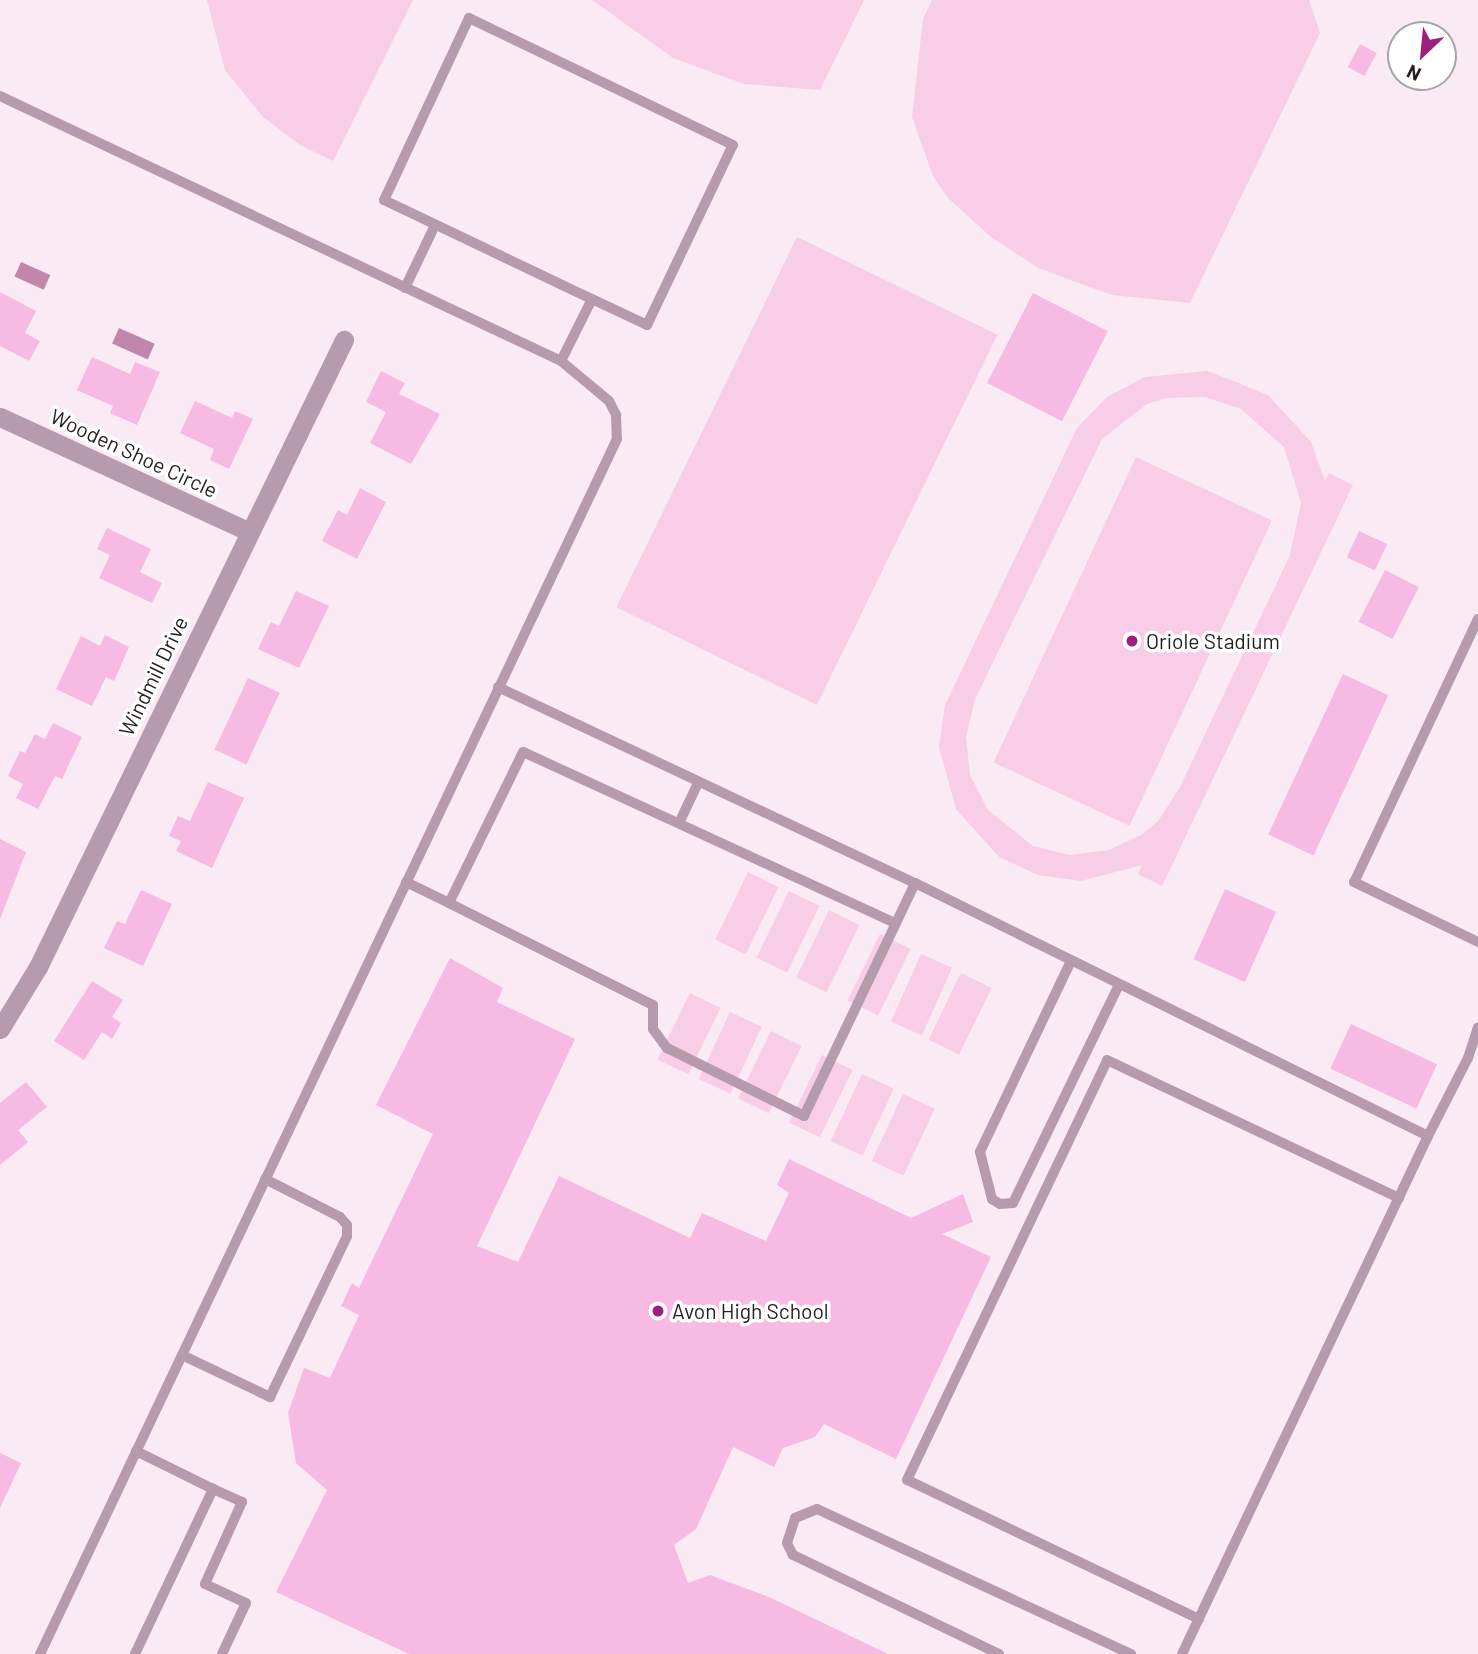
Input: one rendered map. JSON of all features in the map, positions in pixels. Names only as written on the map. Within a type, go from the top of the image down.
[{"type":"street","name":"Windmill Drive","points":[[0,1029],[38,967],[248,531],[344,340]]},
{"type":"street","name":"Wooden Shoe Circle","points":[[0,417],[248,531]]},
{"type":"lane","points":[[469,18],[733,145],[647,325],[593,299],[384,200],[469,18]]},
{"type":"lane","points":[[0,96],[561,361],[609,401],[616,415],[617,439],[40,1654]]},
{"type":"lane","points":[[405,288],[435,225]]},
{"type":"lane","points":[[561,361],[593,299]]},
{"type":"lane","points":[[1478,619],[1354,882],[1478,942]]},
{"type":"lane","points":[[498,687],[915,883],[1118,987],[1428,1136]]},
{"type":"lane","points":[[449,903],[523,752],[681,821],[895,923]]},
{"type":"lane","points":[[681,821],[698,783]]},
{"type":"lane","points":[[406,882],[653,1005],[653,1029],[667,1048],[804,1116],[915,883]]},
{"type":"lane","points":[[1070,963],[980,1152],[992,1199],[1000,1204],[1013,1203],[1118,987]]},
{"type":"lane","points":[[1182,1654],[1428,1136],[1468,1058],[1478,1028]]},
{"type":"lane","points":[[1199,1619],[907,1479],[1107,1060],[1399,1199]]},
{"type":"lane","points":[[182,1355],[270,1397],[347,1236],[347,1225],[341,1217],[265,1180]]},
{"type":"lane","points":[[136,1451],[242,1502],[205,1584],[246,1603],[222,1654]]},
{"type":"lane","points":[[135,1654],[213,1489]]},
{"type":"lane","points":[[999,1654],[793,1555],[787,1543],[795,1518],[817,1508],[1131,1654]]},
{"type":"shaded area","points":[[207,0],[413,0],[333,161],[300,145],[263,117],[225,70]]},
{"type":"shaded area","points":[[592,0],[864,0],[820,90],[744,84],[673,58]]},
{"type":"shaded area","points":[[932,0],[1309,0],[1320,33],[1190,303],[1112,295],[1038,268],[991,237],[948,198],[933,176],[912,117],[923,19]]},
{"type":"shaded area","points":[[797,237],[997,335],[817,705],[616,607]]},
{"type":"shaded area","points":[[21,262],[50,275],[44,290],[14,277]]},
{"type":"shaded area","points":[[119,328],[155,344],[148,359],[112,344]]},
{"type":"shaded area","points":[[1208,371],[1268,395],[1311,442],[1325,481],[1329,473],[1353,485],[1162,886],[1138,874],[1142,865],[1081,881],[1038,875],[999,857],[956,809],[939,747],[945,705],[1077,428],[1107,397],[1145,377]],"holes":[[[1205,397],[1241,409],[1284,447],[1301,503],[1290,555],[1179,789],[1158,821],[1143,834],[1109,850],[1070,855],[1033,846],[988,810],[970,775],[966,737],[975,699],[1102,439],[1147,404],[1166,398]]]},
{"type":"shaded area","name":"Oriole Stadium","points":[[1136,457],[1272,520],[1130,826],[994,762]]},
{"type":"shaded area","points":[[748,872],[779,887],[746,954],[715,939]]},
{"type":"shaded area","points":[[789,891],[820,906],[787,972],[757,958]]},
{"type":"shaded area","points":[[829,910],[860,925],[827,992],[796,977]]},
{"type":"shaded area","points":[[880,934],[911,949],[878,1015],[848,1001]]},
{"type":"shaded area","points":[[921,954],[952,968],[922,1035],[891,1022]]},
{"type":"shaded area","points":[[961,973],[992,988],[959,1054],[929,1040]]},
{"type":"shaded area","points":[[690,993],[721,1008],[688,1074],[658,1060]]},
{"type":"shaded area","points":[[730,1012],[762,1027],[730,1094],[699,1079]]},
{"type":"shaded area","points":[[771,1031],[802,1046],[769,1113],[738,1098]]},
{"type":"shaded area","points":[[822,1055],[853,1070],[820,1137],[789,1122]]},
{"type":"shaded area","points":[[862,1074],[894,1089],[862,1156],[831,1141]]},
{"type":"shaded area","points":[[903,1094],[935,1109],[903,1176],[872,1161]]},
{"type":"building","points":[[1360,44],[1377,53],[1365,76],[1348,67]]},
{"type":"building","points":[[0,292],[36,311],[25,333],[40,341],[29,361],[0,346]]},
{"type":"building","points":[[1033,293],[1108,331],[1062,421],[987,383]]},
{"type":"building","points":[[92,357],[130,374],[135,362],[160,372],[137,425],[110,413],[113,406],[77,390]]},
{"type":"building","points":[[381,371],[405,383],[399,394],[440,414],[411,464],[370,443],[386,412],[366,402]]},
{"type":"building","points":[[195,401],[232,418],[235,411],[253,419],[229,469],[210,460],[214,449],[180,433]]},
{"type":"building","points":[[360,488],[386,502],[357,559],[322,541],[338,510],[347,515]]},
{"type":"building","points":[[107,528],[151,549],[140,572],[162,583],[152,603],[99,578],[110,555],[97,549]]},
{"type":"building","points":[[1359,531],[1387,544],[1375,570],[1347,557]]},
{"type":"building","points":[[1385,570],[1419,587],[1393,639],[1359,622]]},
{"type":"building","points":[[296,591],[329,606],[299,668],[258,649],[271,622],[279,626]]},
{"type":"building","points":[[105,635],[129,647],[114,681],[106,677],[92,706],[56,689],[81,636],[100,646]]},
{"type":"building","points":[[1343,674],[1388,695],[1314,856],[1268,834]]},
{"type":"building","points":[[248,678],[280,693],[246,764],[215,750]]},
{"type":"building","points":[[53,723],[82,737],[62,779],[55,776],[38,809],[16,798],[23,784],[8,776],[20,751],[25,753],[35,734],[45,739]]},
{"type":"building","points":[[208,782],[244,798],[212,868],[176,851],[181,841],[169,836],[178,816],[190,821]]},
{"type":"building","points":[[0,839],[26,852],[0,919]]},
{"type":"building","points":[[1225,889],[1276,912],[1245,982],[1194,959]]},
{"type":"building","points":[[141,890],[172,904],[143,966],[104,948],[117,921],[125,924]]},
{"type":"building","name":"Avon High School","points":[[450,958],[503,988],[497,1002],[575,1039],[477,1246],[518,1262],[559,1176],[690,1238],[702,1213],[766,1241],[789,1193],[777,1185],[789,1159],[911,1218],[963,1194],[973,1222],[942,1234],[991,1257],[896,1459],[824,1424],[815,1437],[783,1448],[774,1467],[733,1447],[696,1529],[674,1545],[688,1583],[710,1575],[771,1598],[888,1654],[409,1654],[276,1592],[327,1490],[296,1463],[288,1413],[304,1368],[330,1378],[359,1315],[341,1306],[352,1283],[359,1288],[433,1134],[376,1105]]},
{"type":"building","points":[[92,981],[123,1000],[112,1017],[121,1023],[112,1039],[102,1032],[84,1060],[54,1041]]},
{"type":"building","points":[[1351,1024],[1437,1064],[1416,1109],[1330,1068]]},
{"type":"building","points":[[26,1082],[47,1107],[18,1130],[28,1142],[0,1165],[0,1103]]},
{"type":"building","points":[[0,1453],[21,1463],[0,1508]]},
{"type":"place","name":"Oriole Stadium","points":[[1132,641]]},
{"type":"place","name":"Avon High School","points":[[658,1311]]}]
